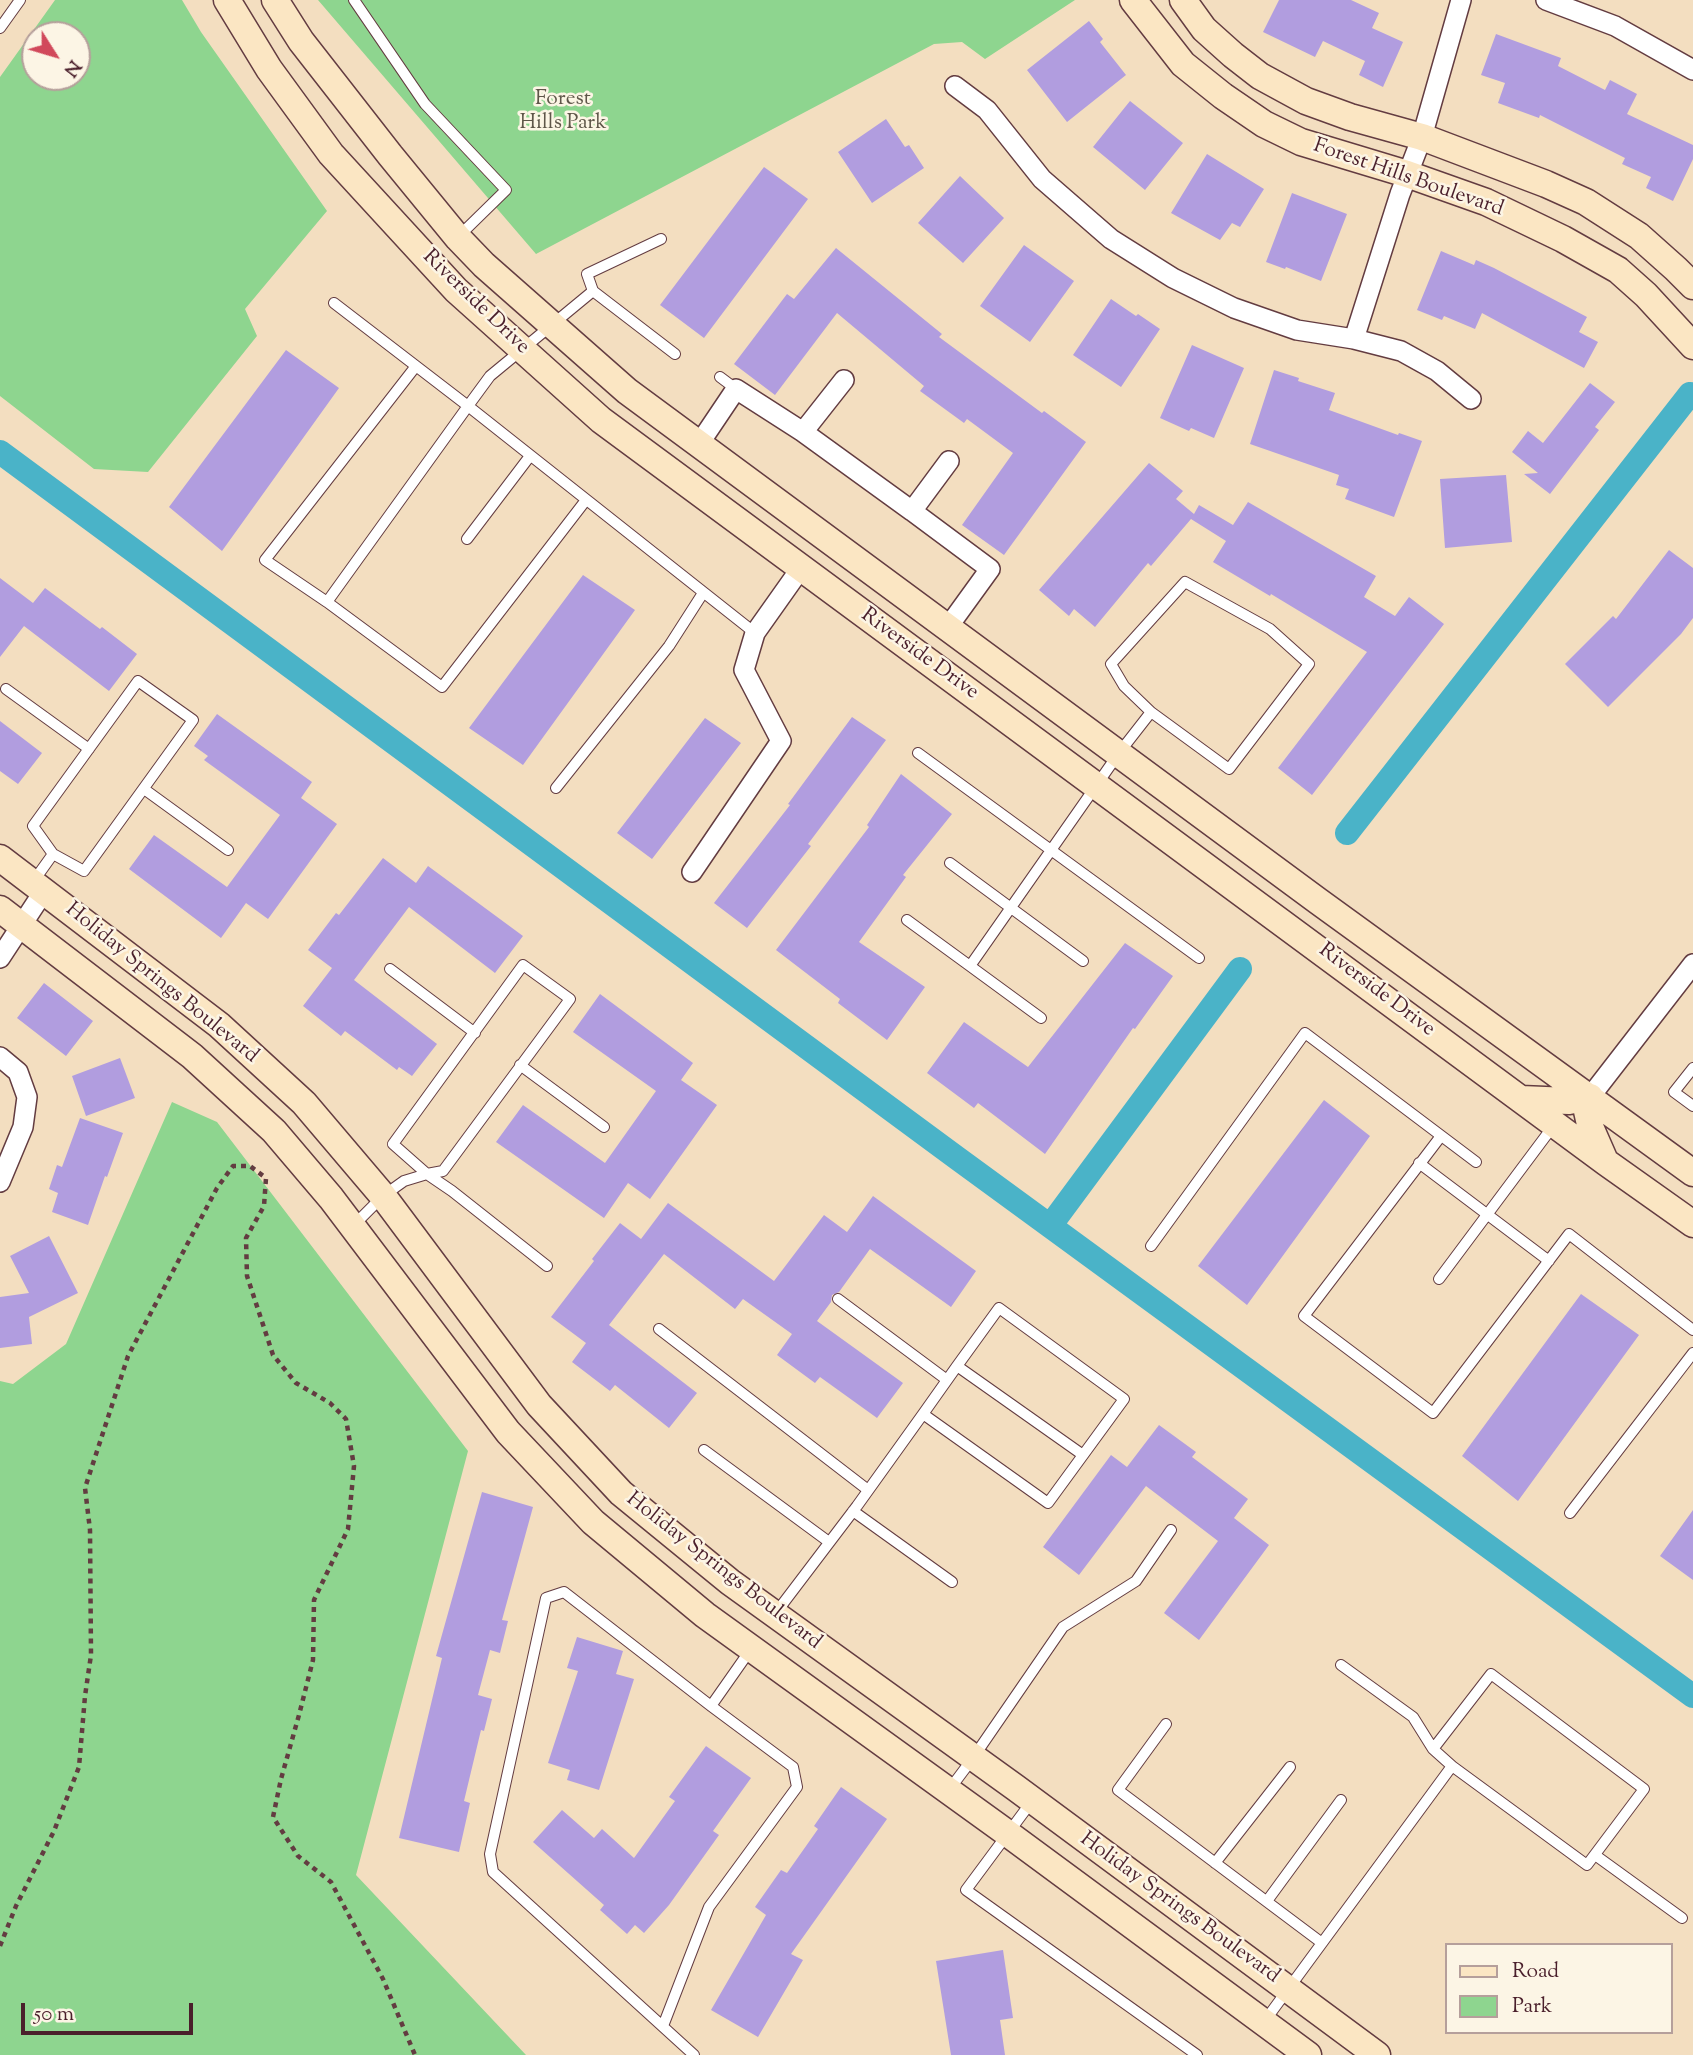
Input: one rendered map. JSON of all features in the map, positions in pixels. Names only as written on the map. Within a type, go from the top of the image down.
[{"type":"street","name":"Riverside Drive","points":[[227,0],[269,69],[331,153],[456,290],[601,420],[1606,1163],[1693,1224]]},
{"type":"street","name":"Riverside Drive","points":[[275,0],[301,41],[458,238],[484,265],[627,391],[1318,901],[1693,1173]]},
{"type":"street","name":"Forest Hills Boulevard","points":[[1133,0],[1183,64],[1264,124],[1301,142],[1407,174],[1497,207],[1563,239],[1618,270],[1646,295],[1693,346]]},
{"type":"street","name":"Forest Hills Boulevard","points":[[1183,0],[1204,29],[1260,76],[1306,101],[1422,137],[1586,202],[1639,236],[1693,286]]},
{"type":"street","points":[[1354,339],[1407,174],[1422,137],[1461,0]]},
{"type":"street","points":[[1546,0],[1615,26],[1693,70]]},
{"type":"street","points":[[955,86],[987,110],[1042,179],[1111,239],[1173,278],[1234,308],[1297,330],[1354,339],[1401,351],[1437,371],[1471,399]]},
{"type":"street","points":[[803,432],[845,380]]},
{"type":"street","points":[[699,444],[728,383],[803,432],[912,511],[990,569],[948,627]]},
{"type":"street","points":[[912,511],[949,461]]},
{"type":"street","points":[[692,872],[781,741],[744,670],[755,633],[801,568]]},
{"type":"street","name":"Holiday Springs Boulevard","points":[[0,858],[219,1025],[304,1103],[383,1196],[548,1415],[621,1493],[730,1582],[1377,2055]]},
{"type":"street","points":[[0,958],[21,925],[38,886]]},
{"type":"street","name":"Holiday Springs Boulevard","points":[[0,909],[192,1056],[274,1131],[331,1198],[508,1432],[593,1522],[705,1615],[1308,2055]]},
{"type":"street","points":[[1606,1163],[1591,1129],[1587,1111],[1590,1097],[1693,964]]},
{"type":"street","points":[[0,1057],[18,1072],[27,1097],[23,1127],[0,1182]]},
{"type":"street","points":[[1521,1099],[1569,1101],[1590,1097]]},
{"type":"street","points":[[752,1649],[775,1615]]},
{"type":"lane","points":[[0,28],[20,0]]},
{"type":"lane","points":[[354,0],[425,104],[506,190],[458,238]]},
{"type":"lane","points":[[661,239],[587,274],[593,291],[676,354]]},
{"type":"lane","points":[[327,602],[490,376],[593,291]]},
{"type":"lane","points":[[334,303],[755,633]]},
{"type":"lane","points":[[416,366],[265,560],[442,687],[586,500]]},
{"type":"lane","points":[[467,539],[530,456]]},
{"type":"lane","points":[[1185,582],[1269,629],[1309,664],[1229,769],[1151,712],[1124,686],[1111,664],[1185,582]]},
{"type":"lane","points":[[556,788],[669,646],[703,593]]},
{"type":"lane","points":[[138,681],[193,720],[144,789],[84,871],[52,854],[33,826],[138,681]]},
{"type":"lane","points":[[6,689],[89,749]]},
{"type":"lane","points":[[970,966],[1119,753],[1151,712]]},
{"type":"lane","points":[[918,753],[1199,958]]},
{"type":"lane","points":[[144,789],[228,850]]},
{"type":"lane","points":[[38,886],[52,854]]},
{"type":"lane","points":[[950,863],[1083,961]]},
{"type":"lane","points":[[907,920],[1041,1018]]},
{"type":"lane","points":[[352,1226],[383,1196],[404,1181],[427,1174],[443,1171],[570,999],[523,965],[393,1144],[427,1174],[547,1266]]},
{"type":"lane","points":[[390,969],[475,1032]]},
{"type":"lane","points":[[1151,1246],[1305,1033],[1476,1162]]},
{"type":"lane","points":[[520,1065],[604,1127]]},
{"type":"lane","points":[[1693,1068],[1674,1093],[1693,1106]]},
{"type":"lane","points":[[1439,1279],[1555,1124]]},
{"type":"lane","points":[[1441,1136],[1304,1316],[1433,1413],[1569,1234],[1693,1330]]},
{"type":"lane","points":[[1419,1163],[1549,1261]]},
{"type":"lane","points":[[838,1299],[947,1380]]},
{"type":"lane","points":[[775,1615],[869,1490],[947,1380],[999,1308],[1124,1399],[1048,1503],[923,1414]]},
{"type":"lane","points":[[659,1329],[869,1490]]},
{"type":"lane","points":[[1570,1513],[1693,1353]]},
{"type":"lane","points":[[957,1366],[1083,1455]]},
{"type":"lane","points":[[704,1450],[829,1542]]},
{"type":"lane","points":[[853,1511],[952,1582]]},
{"type":"lane","points":[[948,1791],[1063,1627],[1136,1581],[1171,1530]]},
{"type":"lane","points":[[663,2026],[709,1907],[797,1787],[793,1767],[564,1592],[547,1598],[490,1854],[493,1872],[694,2055]]},
{"type":"lane","points":[[711,1706],[752,1649]]},
{"type":"lane","points":[[1341,1665],[1413,1717],[1433,1749],[1452,1766],[1587,1865],[1644,1789],[1490,1674],[1433,1749]]},
{"type":"lane","points":[[1166,1724],[1118,1790],[1322,1943]]},
{"type":"lane","points":[[1264,2022],[1452,1766]]},
{"type":"lane","points":[[1215,1863],[1290,1767]]},
{"type":"lane","points":[[1267,1901],[1341,1800]]},
{"type":"lane","points":[[1032,1801],[966,1890],[1197,2055]]},
{"type":"lane","points":[[1595,1854],[1682,1918]]},
{"type":"path","points":[[0,1946],[16,1906],[54,1830],[79,1767],[85,1696],[92,1656],[90,1531],[85,1488],[128,1356],[217,1188],[233,1166],[250,1166],[266,1178],[264,1206],[246,1238],[247,1276],[273,1356],[296,1383],[330,1403],[346,1419],[354,1465],[348,1529],[314,1600],[313,1660],[273,1817],[298,1856],[331,1882],[383,1979],[415,2055]]},
{"type":"green space","points":[[55,0],[182,0],[201,32],[327,211],[245,309],[257,336],[148,472],[94,469],[0,396],[0,77],[21,48],[21,91],[91,91],[91,21],[40,21]]},
{"type":"green space","name":"Forest Hills Park","points":[[318,0],[1075,0],[985,59],[962,42],[934,44],[536,254]]},
{"type":"green space","points":[[172,1102],[217,1122],[468,1451],[356,1875],[526,2055],[0,2055],[0,1381],[13,1384],[66,1344]]},
{"type":"building","points":[[1279,0],[1351,0],[1379,13],[1372,28],[1403,42],[1383,87],[1359,75],[1365,61],[1323,41],[1315,57],[1263,32]]},
{"type":"building","points":[[1089,21],[1103,39],[1100,42],[1126,75],[1067,122],[1027,70]]},
{"type":"building","points":[[1496,34],[1561,58],[1558,66],[1605,90],[1610,80],[1637,94],[1627,114],[1693,145],[1693,159],[1673,201],[1646,188],[1651,177],[1622,164],[1625,158],[1540,115],[1539,118],[1498,103],[1505,83],[1481,75]]},
{"type":"building","points":[[1130,101],[1183,143],[1145,190],[1093,147]]},
{"type":"building","points":[[886,119],[905,147],[909,145],[924,168],[872,203],[838,152]]},
{"type":"building","points":[[1207,154],[1264,189],[1240,227],[1232,223],[1220,240],[1171,213]]},
{"type":"building","points":[[764,167],[808,199],[704,338],[660,305]]},
{"type":"building","points":[[960,176],[1004,218],[963,263],[918,223]]},
{"type":"building","points":[[1292,193],[1347,214],[1321,281],[1266,262]]},
{"type":"building","points":[[1024,245],[1074,281],[1030,342],[980,306]]},
{"type":"building","points":[[836,248],[942,334],[939,337],[1086,442],[1004,555],[962,525],[1013,453],[967,419],[964,423],[920,391],[924,386],[837,313],[775,395],[734,364],[787,294],[794,299]]},
{"type":"building","points":[[1441,251],[1474,265],[1476,260],[1494,268],[1587,317],[1579,332],[1598,342],[1584,368],[1482,313],[1475,329],[1444,316],[1442,320],[1417,310]]},
{"type":"building","points":[[1111,299],[1160,329],[1121,387],[1073,355]]},
{"type":"building","points":[[1192,345],[1244,368],[1214,438],[1191,428],[1189,431],[1160,418]]},
{"type":"building","points":[[286,350],[339,388],[222,551],[169,507]]},
{"type":"building","points":[[1274,370],[1335,393],[1329,410],[1422,441],[1394,517],[1345,499],[1349,489],[1336,485],[1339,475],[1250,444]]},
{"type":"building","points":[[1590,383],[1615,402],[1595,427],[1599,430],[1550,494],[1524,474],[1538,473],[1512,452],[1528,431],[1543,443]]},
{"type":"building","points":[[1149,463],[1183,491],[1176,499],[1194,514],[1199,505],[1233,525],[1248,502],[1376,576],[1364,597],[1395,616],[1409,597],[1444,624],[1312,795],[1278,768],[1367,652],[1213,562],[1226,541],[1191,519],[1151,566],[1148,563],[1095,627],[1074,609],[1069,616],[1039,590]]},
{"type":"building","points":[[1506,475],[1512,542],[1445,548],[1440,479]]},
{"type":"building","points":[[1669,550],[1693,568],[1693,618],[1681,634],[1608,707],[1565,664],[1613,616],[1616,619]]},
{"type":"building","points":[[583,575],[635,610],[523,765],[469,728]]},
{"type":"building","points":[[0,578],[33,603],[45,588],[137,654],[109,691],[24,626],[0,657]]},
{"type":"building","points":[[217,714],[312,782],[301,798],[337,824],[268,919],[246,903],[221,938],[129,869],[154,835],[227,887],[280,815],[204,760],[208,756],[194,746]]},
{"type":"building","points":[[852,717],[886,740],[808,844],[811,846],[747,928],[714,903],[790,805],[788,804]]},
{"type":"building","points":[[705,718],[741,743],[652,859],[617,833]]},
{"type":"building","points":[[0,721],[42,753],[18,784],[0,771]]},
{"type":"building","points":[[901,774],[952,814],[903,875],[906,877],[859,942],[925,987],[887,1040],[838,1003],[840,999],[776,950],[869,827],[867,825]]},
{"type":"building","points":[[383,858],[416,883],[428,866],[523,936],[495,973],[409,907],[354,980],[437,1044],[412,1076],[399,1067],[397,1070],[345,1031],[341,1036],[303,1006],[332,968],[308,950]]},
{"type":"building","points":[[1125,943],[1173,976],[1135,1029],[1133,1028],[1045,1154],[978,1103],[974,1108],[927,1073],[964,1022],[1028,1067]]},
{"type":"building","points":[[44,983],[93,1021],[66,1056],[17,1018]]},
{"type":"building","points":[[600,994],[693,1063],[681,1080],[717,1105],[650,1199],[628,1183],[604,1218],[496,1142],[523,1105],[605,1163],[656,1091],[573,1032]]},
{"type":"building","points":[[120,1058],[135,1098],[86,1116],[72,1076]]},
{"type":"building","points":[[1324,1100],[1370,1136],[1247,1305],[1198,1266]]},
{"type":"building","points":[[80,1118],[123,1133],[88,1225],[52,1212],[58,1193],[49,1189],[57,1165],[62,1167]]},
{"type":"building","points":[[873,1196],[976,1271],[951,1307],[870,1249],[839,1292],[832,1295],[831,1302],[817,1321],[903,1383],[877,1418],[820,1377],[815,1383],[777,1355],[792,1334],[743,1299],[735,1309],[664,1254],[609,1325],[697,1393],[669,1428],[615,1385],[610,1391],[572,1362],[586,1343],[551,1317],[620,1223],[641,1239],[668,1203],[774,1281],[824,1215],[847,1232]]},
{"type":"building","points":[[49,1236],[78,1293],[29,1317],[32,1344],[0,1348],[0,1297],[29,1293],[10,1256]]},
{"type":"building","points":[[1581,1294],[1639,1335],[1518,1501],[1462,1456]]},
{"type":"building","points":[[1159,1425],[1196,1452],[1192,1457],[1248,1499],[1234,1518],[1269,1545],[1199,1640],[1164,1613],[1218,1541],[1146,1486],[1079,1575],[1043,1547],[1111,1455],[1127,1467]]},
{"type":"building","points":[[482,1492],[533,1507],[502,1620],[508,1621],[500,1653],[490,1650],[478,1695],[492,1699],[484,1731],[481,1730],[464,1801],[470,1803],[459,1852],[399,1838],[442,1658],[436,1656]]},
{"type":"building","points":[[1693,1510],[1693,1580],[1660,1556]]},
{"type":"building","points":[[577,1637],[623,1651],[616,1674],[634,1679],[599,1790],[567,1780],[570,1770],[548,1763],[578,1671],[567,1668]]},
{"type":"building","points":[[706,1746],[751,1778],[713,1831],[719,1835],[669,1905],[644,1933],[635,1925],[627,1934],[600,1910],[604,1905],[533,1842],[562,1810],[594,1838],[602,1829],[634,1858],[675,1801],[669,1797]]},
{"type":"building","points":[[841,1787],[887,1819],[791,1954],[803,1960],[758,2037],[711,2010],[766,1915],[755,1907],[781,1870],[787,1873],[818,1829],[814,1826]]},
{"type":"building","points":[[1003,1950],[1013,2018],[1000,2020],[1005,2055],[951,2055],[936,1961]]},
{"type":"waterway","points":[[1347,833],[1690,394]]},
{"type":"waterway","points":[[0,452],[957,1158],[1693,1696]]},
{"type":"waterway","points":[[1050,1226],[1240,969]]}]
